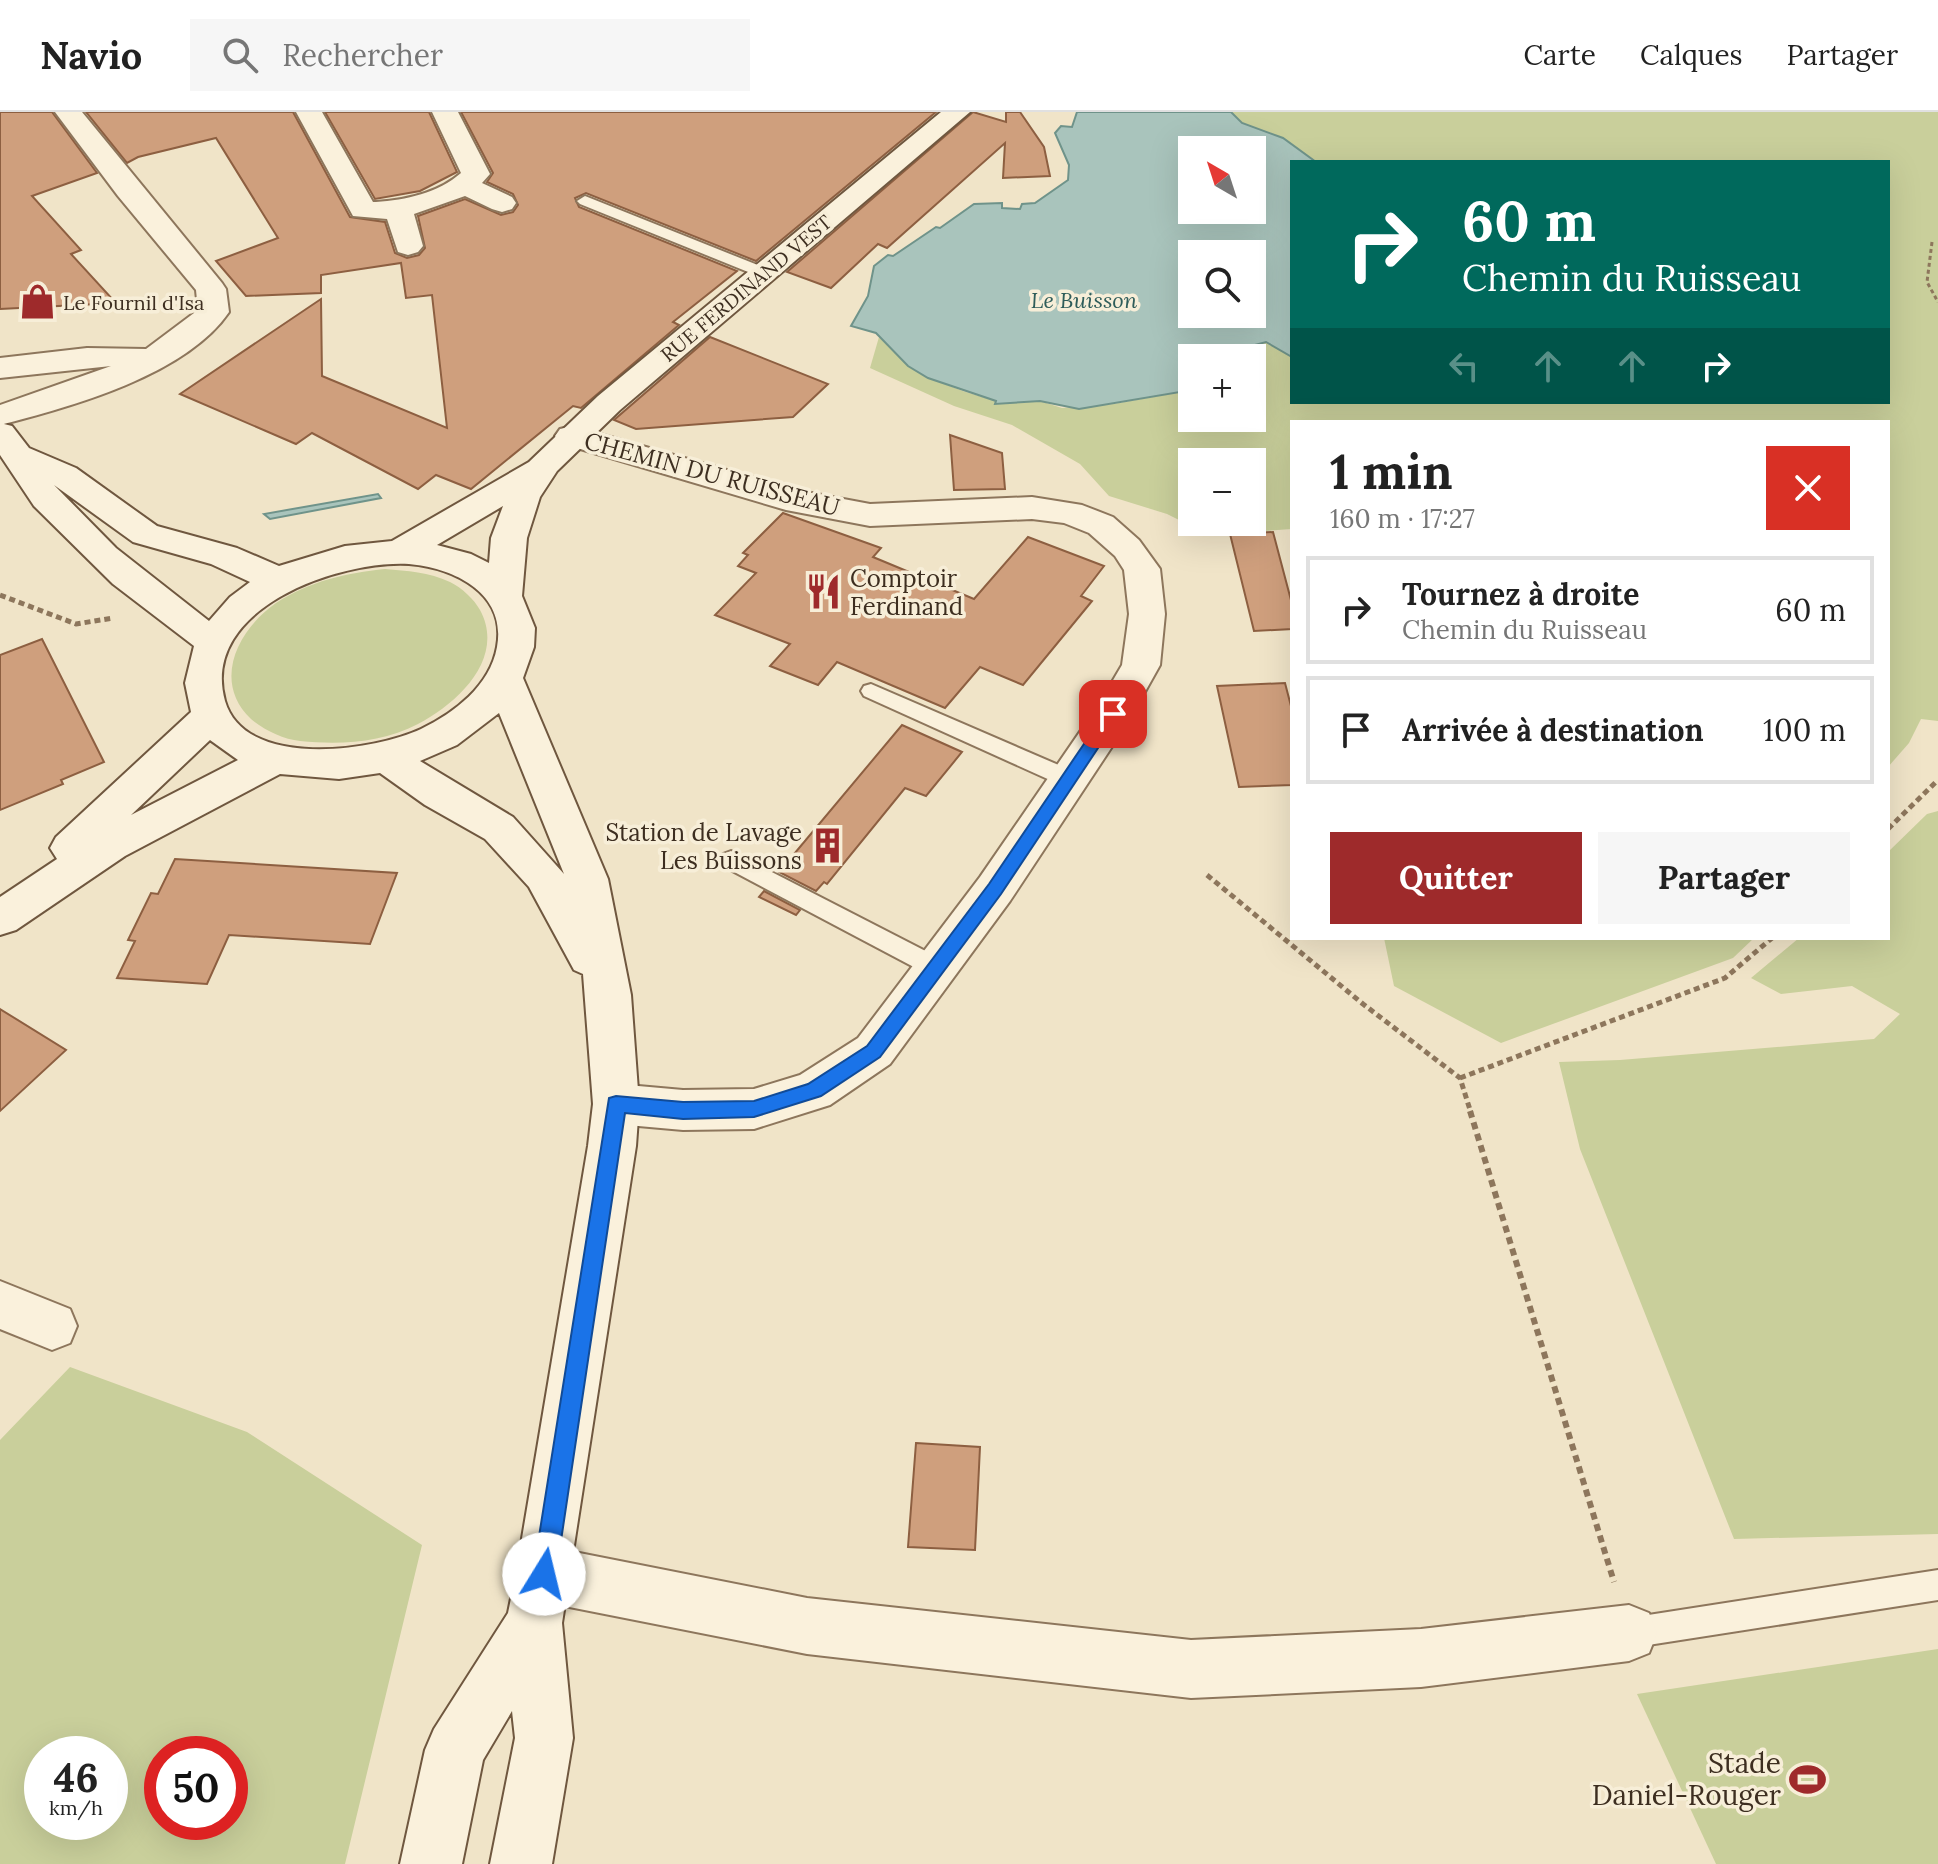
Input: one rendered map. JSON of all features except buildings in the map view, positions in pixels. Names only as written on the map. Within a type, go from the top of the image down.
[{"type":"street","points":[[0,415],[120,376],[195,333],[214,312],[211,289],[68,112]]},
{"type":"street","points":[[309,112],[363,210],[399,209],[466,186],[476,174],[445,112]]},
{"type":"street","name":"RUE FERDINAND VEST","points":[[540,470],[572,436],[957,112]]},
{"type":"street","points":[[466,186],[502,203]]},
{"type":"street","points":[[399,209],[408,246]]},
{"type":"street","points":[[0,368],[35,360],[93,356],[151,357]]},
{"type":"street","name":"CHEMIN DU RUISSEAU","points":[[572,436],[798,502],[870,515],[1032,508],[1070,513],[1101,525],[1127,548],[1142,569],[1147,614],[1141,665],[995,889],[874,1051],[814,1091],[754,1109],[683,1110],[616,1104]]},
{"type":"street","points":[[8,443],[64,476],[145,534],[224,556],[280,581]]},
{"type":"street","points":[[8,443],[46,497],[73,524],[162,607],[214,642]]},
{"type":"street","points":[[400,552],[454,516],[481,505],[540,470]]},
{"type":"street","points":[[505,595],[509,538],[523,497],[540,470]]},
{"type":"street","points":[[400,552],[433,555],[463,564],[486,577],[505,595],[518,628],[515,653],[504,678],[485,703],[457,726],[423,744],[385,757],[329,765],[276,758],[237,741],[212,715],[203,679],[214,642],[241,609],[280,581],[313,566],[348,556],[400,552]]},
{"type":"street","points":[[504,678],[531,735],[587,879],[609,995],[616,1104],[612,1146],[539,1598],[544,1738],[521,1864]]},
{"type":"street","points":[[0,918],[212,715]]},
{"type":"street","points":[[385,757],[439,794],[499,828],[544,876],[609,995]]},
{"type":"street","points":[[0,918],[110,845],[276,758]]},
{"type":"street","points":[[0,1305],[52,1326]]},
{"type":"street","points":[[539,1598],[1191,1669],[1421,1658],[1629,1633]]},
{"type":"street","points":[[431,1864],[455,1750],[539,1598]]},
{"type":"lane","points":[[585,201],[764,273]]},
{"type":"lane","points":[[871,691],[1069,779]]},
{"type":"lane","points":[[731,860],[935,967]]},
{"type":"lane","points":[[1629,1633],[1925,1587],[1938,1605]]},
{"type":"path","points":[[1932,242],[1927,282],[1938,302]]},
{"type":"path","points":[[0,595],[76,624],[116,617]]},
{"type":"path","points":[[1890,827],[1938,780]]},
{"type":"path","points":[[1207,875],[1363,1004],[1460,1078],[1629,1633]]},
{"type":"path","points":[[1460,1078],[1725,978],[1770,940]]},
{"type":"green space","points":[[1231,112],[1938,112],[1938,721],[1921,719],[1909,743],[1890,765],[1890,420],[1290,420],[1290,529],[1266,531],[1266,448],[1178,448],[1178,520],[1109,496],[1080,464],[1012,425],[954,406],[870,368],[879,337],[919,370],[948,385],[997,401],[996,404],[1040,401],[1062,408],[1113,404],[1178,392],[1178,432],[1266,432],[1266,344],[1260,344],[1266,342],[1290,356],[1290,404],[1890,404],[1890,160],[1313,160],[1283,138],[1242,123]]},
{"type":"green space","points":[[385,569],[418,572],[454,584],[480,610],[487,645],[474,677],[462,691],[418,724],[390,735],[360,741],[330,743],[294,740],[274,733],[251,719],[239,704],[231,673],[234,657],[250,627],[276,603],[302,589],[342,576]]},
{"type":"green space","points":[[1938,811],[1938,1534],[1734,1539],[1580,1149],[1559,1062],[1620,1060],[1874,1039],[1900,1014],[1852,986],[1781,994],[1751,978],[1797,940],[1890,940],[1890,850],[1927,814]]},
{"type":"green space","points":[[1384,940],[1752,940],[1733,958],[1501,1043],[1394,986]]},
{"type":"green space","points":[[70,1367],[247,1432],[422,1545],[345,1864],[0,1864],[0,1440]]},
{"type":"green space","name":"Stade Daniel-Rouger","points":[[1938,1649],[1938,1864],[1716,1864],[1637,1694]]},
{"type":"water","name":"Le Buisson","points":[[1077,112],[1231,112],[1242,123],[1283,138],[1313,160],[1290,160],[1290,356],[1266,342],[1178,344],[1178,392],[1079,409],[1040,401],[995,404],[996,401],[928,378],[908,366],[876,333],[851,326],[868,296],[874,266],[888,255],[893,256],[974,204],[1002,203],[1002,208],[1020,209],[1022,204],[1035,203],[1068,180],[1069,165],[1055,133],[1061,126],[1072,127]]},
{"type":"water","points":[[378,494],[381,498],[270,519],[264,514]]},
{"type":"place","name":"Le Fournil d'Isa","points":[[37,302]]},
{"type":"place","name":"Comptoir Ferdinand","points":[[824,592]]},
{"type":"place","name":"Station de Lavage Les Buissons","points":[[828,846]]},
{"type":"place","name":"Stade Daniel-Rouger","points":[[1807,1779]]},
{"type":"route","points":[[544,1574],[612,1146],[616,1104],[683,1110],[754,1109],[814,1091],[874,1051],[995,889],[1113,714]]}]
